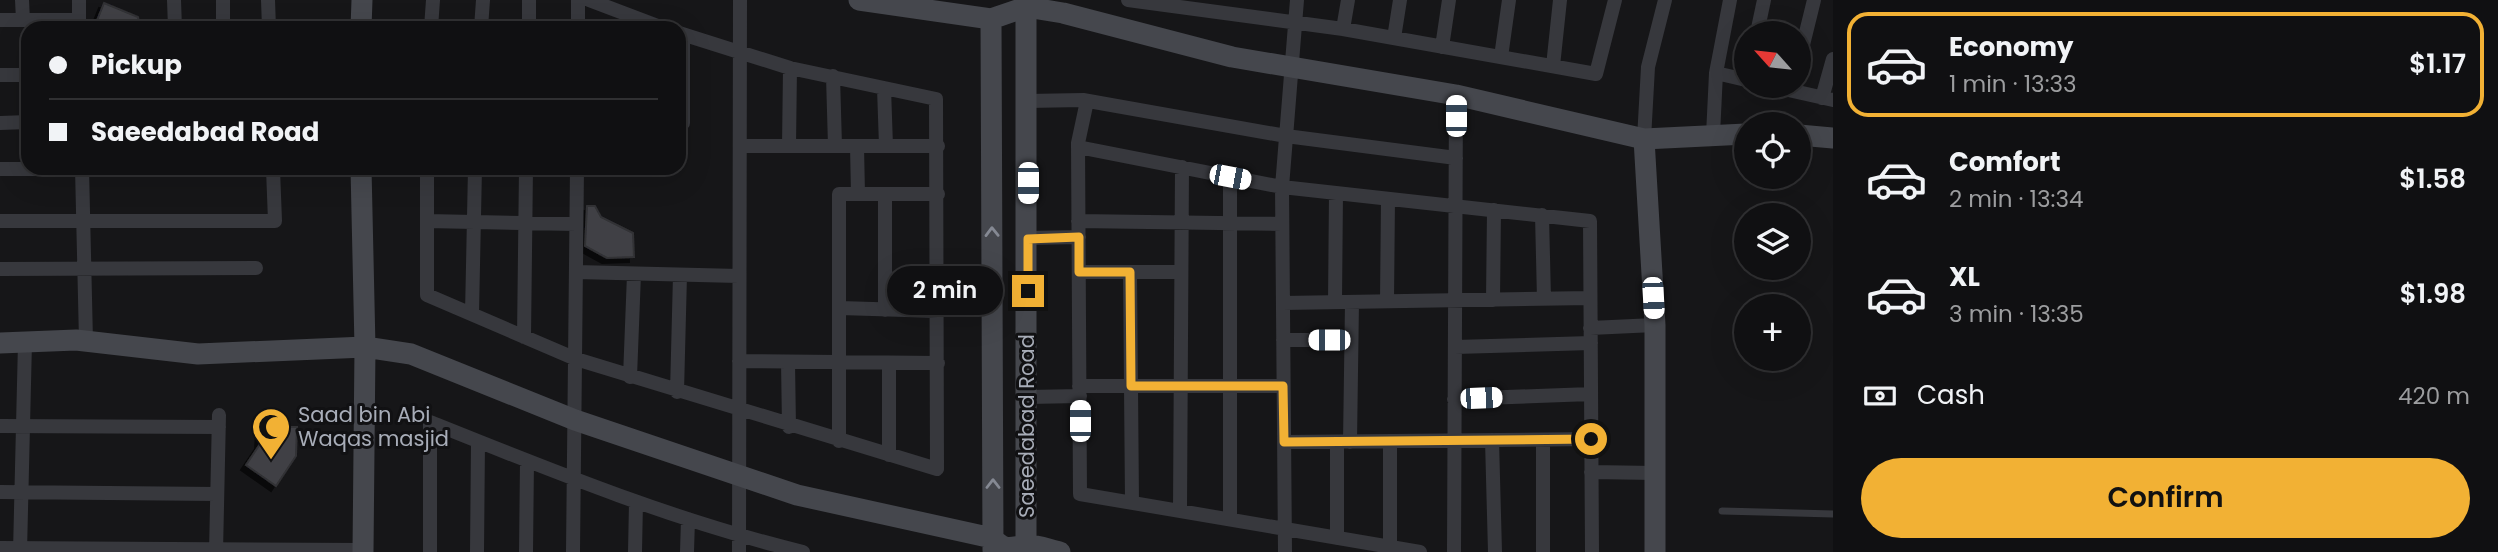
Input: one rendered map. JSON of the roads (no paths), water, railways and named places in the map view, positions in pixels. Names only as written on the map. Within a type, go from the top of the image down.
[{"type":"street","points":[[22,0],[23,20]]},
{"type":"street","points":[[79,0],[79,21]]},
{"type":"street","points":[[174,0],[175,21]]},
{"type":"street","points":[[223,0],[223,21]]},
{"type":"street","points":[[268,0],[269,21]]},
{"type":"street","points":[[361,21],[362,0]]},
{"type":"street","points":[[432,21],[433,0]]},
{"type":"street","points":[[482,21],[483,0]]},
{"type":"street","points":[[529,21],[530,0]]},
{"type":"street","points":[[578,0],[578,21]]},
{"type":"street","points":[[589,0],[633,21]]},
{"type":"street","points":[[739,552],[740,0]]},
{"type":"street","points":[[859,0],[992,19],[1027,3],[1232,57],[1456,95],[1644,139],[1734,134]]},
{"type":"street","points":[[1128,0],[1192,4],[1238,15],[1343,29],[1596,74],[1615,0]]},
{"type":"street","points":[[1238,15],[1241,0]]},
{"type":"street","points":[[1285,552],[1282,187],[1297,0]]},
{"type":"street","points":[[1343,29],[1348,0]]},
{"type":"street","points":[[1394,38],[1400,0]]},
{"type":"street","points":[[1442,47],[1449,0]]},
{"type":"street","points":[[1501,57],[1510,0]]},
{"type":"street","points":[[1553,66],[1560,0]]},
{"type":"street","points":[[1655,552],[1655,325],[1644,139],[1648,67],[1665,0]]},
{"type":"street","points":[[1713,135],[1716,73],[1730,0]]},
{"type":"street","points":[[1760,21],[1764,0]]},
{"type":"street","points":[[1806,21],[1810,1]]},
{"type":"street","name":"Saeedabad Road","points":[[1026,549],[1027,3]]},
{"type":"street","name":"Saeedabad Road","points":[[992,19],[992,545]]},
{"type":"street","points":[[0,20],[37,21]]},
{"type":"street","points":[[427,175],[427,295],[576,359],[789,427],[937,469],[936,99],[790,68],[686,36]]},
{"type":"street","points":[[1811,94],[1828,99],[1833,60]]},
{"type":"street","points":[[789,146],[790,68]]},
{"type":"street","points":[[1716,73],[1734,77]]},
{"type":"street","points":[[0,75],[21,75]]},
{"type":"street","points":[[833,76],[835,146]]},
{"type":"street","points":[[884,88],[886,146]]},
{"type":"street","points":[[1454,552],[1456,95]]},
{"type":"street","points":[[1027,101],[1087,101],[1286,136],[1456,158]]},
{"type":"street","points":[[1087,101],[1078,147],[1080,494],[1420,552]]},
{"type":"street","points":[[0,123],[21,122]]},
{"type":"street","points":[[1811,136],[1833,138]]},
{"type":"street","points":[[740,146],[938,146]]},
{"type":"street","points":[[857,146],[858,194]]},
{"type":"street","points":[[1078,147],[1282,187],[1590,221],[1592,552]]},
{"type":"street","points":[[1180,511],[1182,167]]},
{"type":"street","points":[[0,169],[21,169]]},
{"type":"street","points":[[82,175],[86,341]]},
{"type":"street","points":[[0,221],[275,221],[273,175]]},
{"type":"street","points":[[0,548],[363,551],[365,347],[361,175]]},
{"type":"street","points":[[472,314],[475,175]]},
{"type":"street","points":[[524,337],[526,175]]},
{"type":"street","points":[[573,552],[577,175]]},
{"type":"street","points":[[1230,177],[1230,519]]},
{"type":"street","points":[[1335,302],[1336,193]]},
{"type":"street","points":[[839,441],[839,194],[938,194]]},
{"type":"street","points":[[885,310],[886,194]]},
{"type":"street","points":[[1387,301],[1388,199]]},
{"type":"street","points":[[1493,300],[1494,210]]},
{"type":"street","points":[[1542,215],[1544,299]]},
{"type":"street","points":[[427,221],[576,224]]},
{"type":"street","points":[[1078,221],[1282,224]]},
{"type":"street","points":[[1028,239],[1079,237]]},
{"type":"street","points":[[0,269],[256,268]]},
{"type":"street","points":[[576,272],[739,276]]},
{"type":"street","points":[[1079,272],[1181,272]]},
{"type":"street","points":[[1130,272],[1132,502]]},
{"type":"street","points":[[630,377],[634,274]]},
{"type":"street","points":[[677,392],[680,275]]},
{"type":"street","points":[[1283,303],[1590,299]]},
{"type":"street","points":[[1337,538],[1352,302]]},
{"type":"street","points":[[840,309],[938,311]]},
{"type":"street","points":[[1590,328],[1655,325]]},
{"type":"street","points":[[1283,340],[1351,340]]},
{"type":"street","points":[[0,343],[86,341],[198,354],[365,347],[411,354],[575,420],[809,498],[1009,550],[1060,552]]},
{"type":"street","points":[[20,550],[25,342]]},
{"type":"street","points":[[1455,347],[1591,343]]},
{"type":"street","points":[[739,361],[938,363]]},
{"type":"street","points":[[788,362],[789,427]]},
{"type":"street","points":[[889,363],[889,455]]},
{"type":"street","points":[[1028,397],[1131,386],[1283,386]]},
{"type":"street","points":[[1454,398],[1591,394]]},
{"type":"street","points":[[0,426],[219,421],[216,551]]},
{"type":"street","points":[[430,552],[430,422],[636,502],[794,551]]},
{"type":"street","points":[[1284,442],[1591,439]]},
{"type":"street","points":[[1492,440],[1495,552]]},
{"type":"street","points":[[1543,440],[1543,552]]},
{"type":"street","points":[[1391,441],[1391,547]]},
{"type":"street","points":[[477,552],[478,442]]},
{"type":"street","points":[[526,552],[527,461]]},
{"type":"street","points":[[1591,472],[1655,473]]},
{"type":"street","points":[[0,492],[217,494]]},
{"type":"street","points":[[635,552],[636,502]]},
{"type":"street","points":[[687,552],[688,519]]},
{"type":"lane","points":[[1722,511],[1833,514]]},
{"type":"place","name":"Saad bin Abi Waqas masjid","points":[[271,461]]}]
